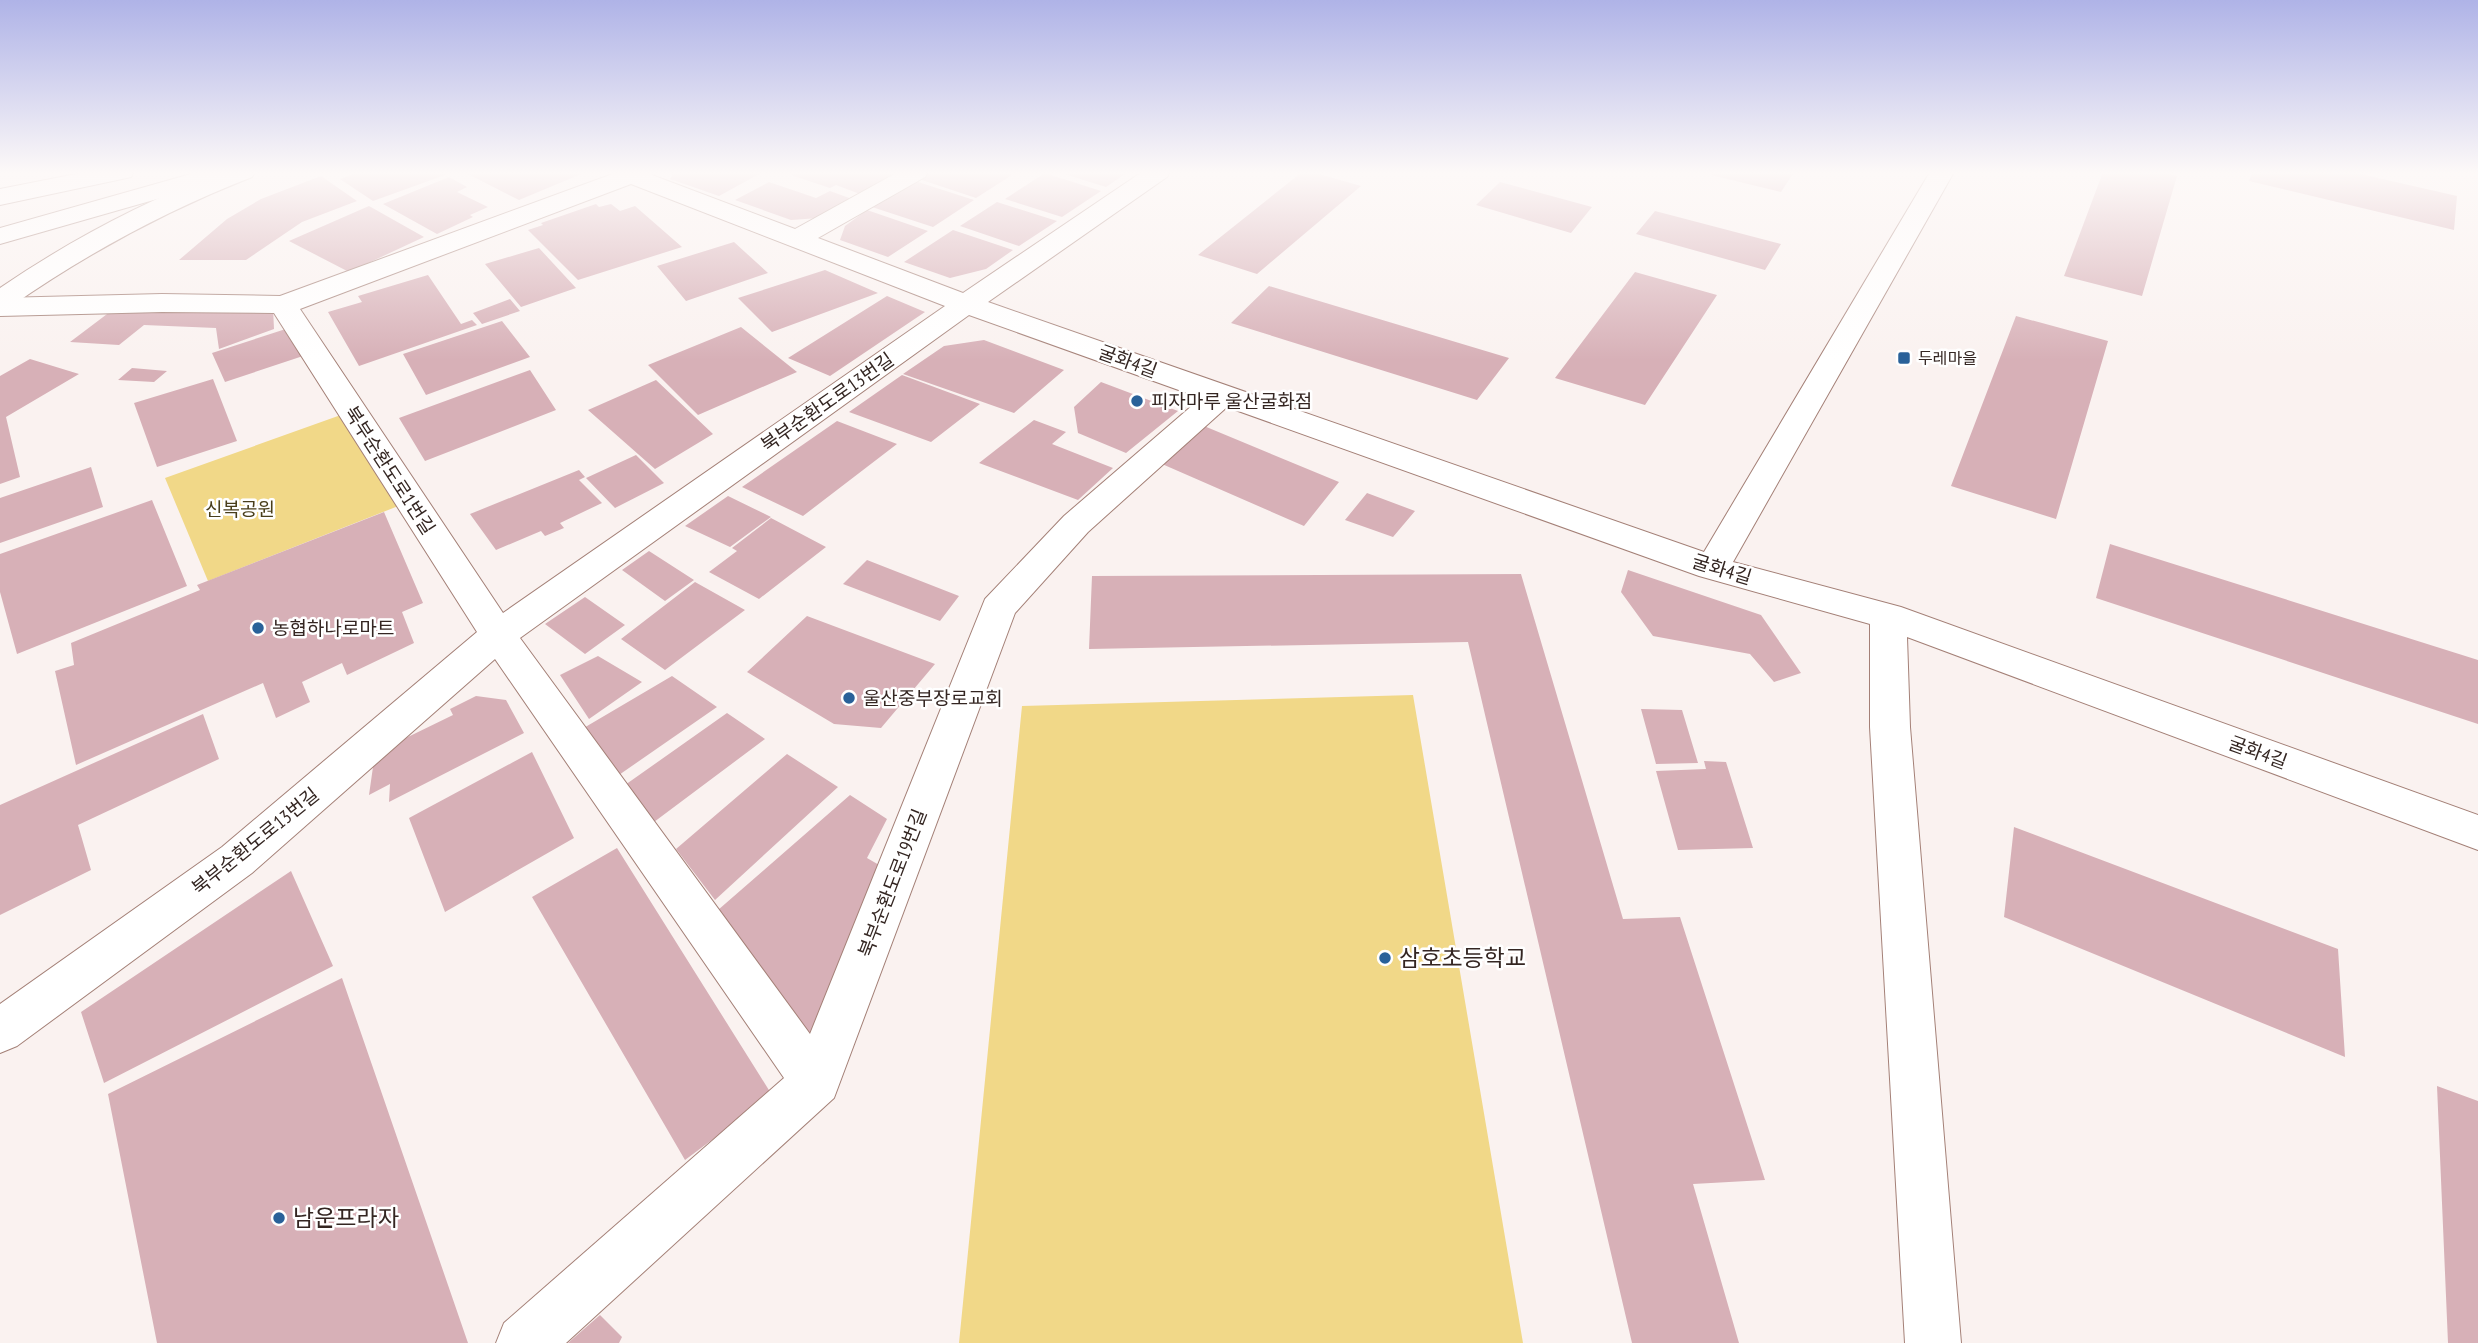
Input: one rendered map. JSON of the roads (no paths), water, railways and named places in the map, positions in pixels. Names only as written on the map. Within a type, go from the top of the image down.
[{"type":"main road","points":[[0,301],[101,235]]},
{"type":"main road","points":[[0,307],[162,303],[283,305],[473,235]]},
{"type":"main road","points":[[786,235],[797,239],[805,235]]},
{"type":"main road","name":"북부순환도로13번길","points":[[0,1031],[237,860],[498,635],[1067,235]]},
{"type":"main road","points":[[1712,568],[1906,235]]},
{"type":"main road","name":"굴화4길","points":[[797,239],[966,304],[1712,568],[1888,616],[2478,833]]},
{"type":"main road","name":"북부순환도로1번길","points":[[283,305],[498,635]]},
{"type":"main road","name":"북부순환도로19번길","points":[[524,1343],[816,1082],[998,608],[1076,524],[1223,395]]},
{"type":"main road","points":[[1888,616],[1890,727],[1933,1343]]},
{"type":"main road","points":[[498,635],[816,1082]]},
{"type":"place","name":"두레마을","points":[[1904,358]]},
{"type":"place","name":"피자마루 울산굴화점","points":[[1137,401]]},
{"type":"place","name":"농협하나로마트","points":[[258,628]]},
{"type":"place","name":"울산중부장로교회","points":[[849,698]]},
{"type":"place","name":"삼호초등학교","points":[[1385,958]]},
{"type":"place","name":"남운프라자","points":[[279,1218]]},
{"type":"park label","name":"신복공원","points":[[240,509]]}]
